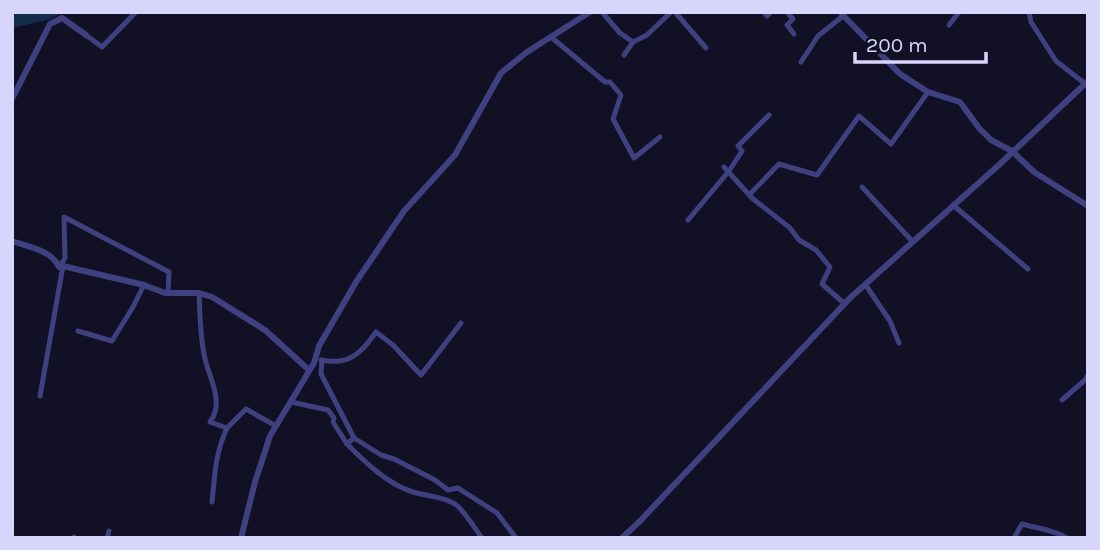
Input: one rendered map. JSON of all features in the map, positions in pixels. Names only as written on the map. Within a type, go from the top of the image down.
[{"type":"street","points":[[12,99],[50,24],[62,18],[102,47],[136,12]]},
{"type":"street","points":[[516,538],[497,513],[458,488],[448,490],[435,480],[394,458],[381,455],[354,438],[317,360],[319,346],[356,282],[404,211],[455,155],[502,73],[527,52],[590,12]]},
{"type":"street","points":[[602,12],[620,33],[633,42]]},
{"type":"street","points":[[624,55],[633,42],[647,35],[673,12],[706,48]]},
{"type":"street","points":[[764,12],[767,16],[771,12]]},
{"type":"street","points":[[787,12],[793,19],[787,25],[794,33]]},
{"type":"street","points":[[948,24],[959,12]]},
{"type":"street","points":[[622,538],[650,512],[864,284],[1087,84],[1056,61],[1031,22],[1029,12]]},
{"type":"street","points":[[801,62],[818,36],[842,14],[900,74],[928,92],[960,102],[991,140],[1012,151],[1034,172],[1088,206]]},
{"type":"street","points":[[551,37],[605,82],[610,82],[621,95],[613,119],[635,158],[660,137]]},
{"type":"street","points":[[750,194],[779,164],[817,175],[859,116],[891,144],[928,92]]},
{"type":"street","points":[[688,220],[742,150],[738,146],[769,115]]},
{"type":"street","points":[[727,169],[752,198],[790,228],[799,240],[816,250],[830,267],[822,284],[845,304]]},
{"type":"street","points":[[862,187],[913,242]]},
{"type":"street","points":[[953,205],[1028,269]]},
{"type":"street","points":[[40,396],[60,265],[65,258],[64,217],[169,272],[168,293]]},
{"type":"street","points":[[12,241],[42,251],[60,265],[168,293],[199,293],[212,297],[265,330],[309,370]]},
{"type":"street","points":[[864,284],[890,321],[899,343]]},
{"type":"street","points":[[78,331],[112,341],[145,285]]},
{"type":"street","points":[[199,293],[204,355],[217,399],[210,422],[227,428]]},
{"type":"street","points":[[317,360],[340,361],[357,354],[376,332],[393,345],[421,375],[461,323]]},
{"type":"street","points":[[241,538],[270,436],[317,360]]},
{"type":"street","points":[[1062,400],[1088,375]]},
{"type":"street","points":[[291,402],[328,410],[347,444],[387,480],[411,492],[431,495],[456,505],[482,538]]},
{"type":"street","points":[[212,502],[219,445],[227,428],[246,409],[276,426]]},
{"type":"street","points":[[347,444],[354,438]]},
{"type":"street","points":[[1014,538],[1022,524],[1037,529],[1055,530],[1068,538]]},
{"type":"water","points":[[12,12],[63,12],[51,19],[12,28]]}]
